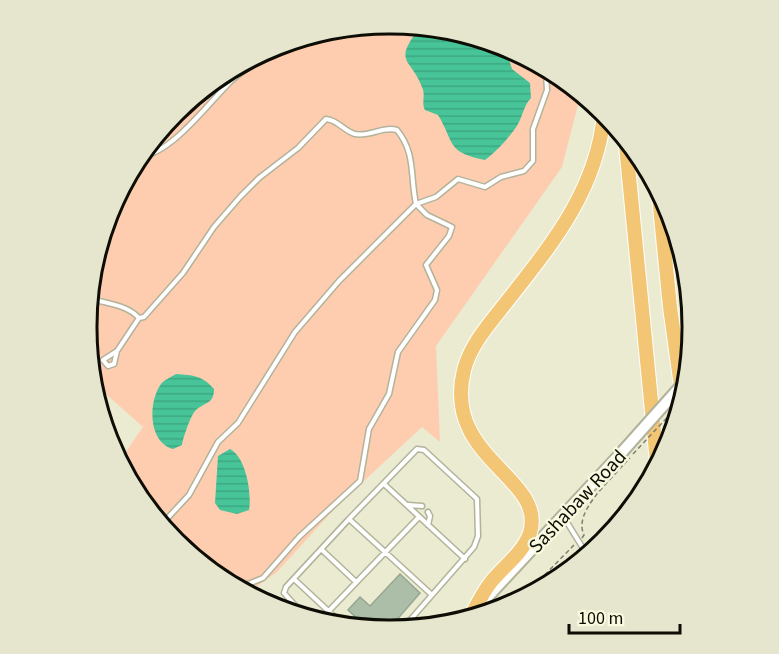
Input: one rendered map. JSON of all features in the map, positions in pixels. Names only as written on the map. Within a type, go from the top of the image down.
[{"type":"highway","points":[[480,605],[490,584],[523,546],[530,534],[532,517],[523,493],[482,453],[470,432],[462,405],[464,371],[480,336],[555,239],[580,201],[595,165],[602,126]]},
{"type":"highway","points":[[627,156],[656,448]]},
{"type":"highway","points":[[661,219],[678,368]]},
{"type":"main road","name":"Sashabaw Road","points":[[483,604],[674,395]]},
{"type":"lane","points":[[168,518],[189,495],[218,442],[238,423],[295,332],[339,282],[416,204],[436,197],[458,178],[485,187],[501,177],[524,171],[530,166],[533,161],[533,129],[547,90],[546,81]]},
{"type":"lane","points":[[153,154],[171,141],[227,84]]},
{"type":"lane","points":[[117,351],[139,318],[144,317],[178,278],[214,227],[240,197],[259,178],[298,148],[326,119],[333,120],[355,134],[364,134],[382,128],[397,130],[406,140],[412,158],[416,204],[427,215],[452,227],[449,236],[426,264],[437,290],[435,300],[398,352],[389,394],[369,429],[360,481],[299,537],[263,578],[249,583]]},
{"type":"lane","points":[[99,301],[119,305],[132,311],[139,318]]},
{"type":"lane","points":[[293,603],[284,593],[294,579],[417,449],[424,450],[477,499],[478,536],[474,548],[411,619]]},
{"type":"lane","points":[[384,484],[465,559]]},
{"type":"lane","points":[[407,506],[422,506]]},
{"type":"lane","points":[[428,512],[430,516],[428,525]]},
{"type":"lane","points":[[562,516],[582,547]]},
{"type":"lane","points":[[329,611],[419,517]]},
{"type":"lane","points":[[349,519],[432,595]]},
{"type":"lane","points":[[321,549],[356,582]]},
{"type":"lane","points":[[294,579],[332,614]]},
{"type":"path","points":[[624,464],[668,416]]},
{"type":"shaded area","points":[[390,34],[447,40],[484,50],[536,74],[578,104],[562,167],[436,346],[440,442],[422,427],[337,506],[277,572],[256,587],[211,559],[170,520],[146,490],[125,453],[143,427],[105,393],[97,327],[103,270],[119,215],[146,164],[183,120],[211,95],[243,74],[295,50],[332,40]]},
{"type":"shaded area","points":[[414,36],[428,37],[484,50],[509,61],[512,69],[530,83],[531,98],[518,124],[503,144],[485,160],[457,150],[438,115],[425,110],[423,90],[406,60],[405,55]]},
{"type":"shaded area","points":[[176,374],[197,377],[206,381],[214,389],[214,394],[211,400],[194,412],[182,445],[173,449],[159,438],[155,430],[152,411],[161,384]]},
{"type":"shaded area","points":[[230,449],[236,453],[244,468],[250,495],[249,510],[237,514],[220,510],[215,503],[218,456]]},
{"type":"building","points":[[400,574],[420,593],[397,620],[356,618],[348,610],[360,597],[370,606]]}]
